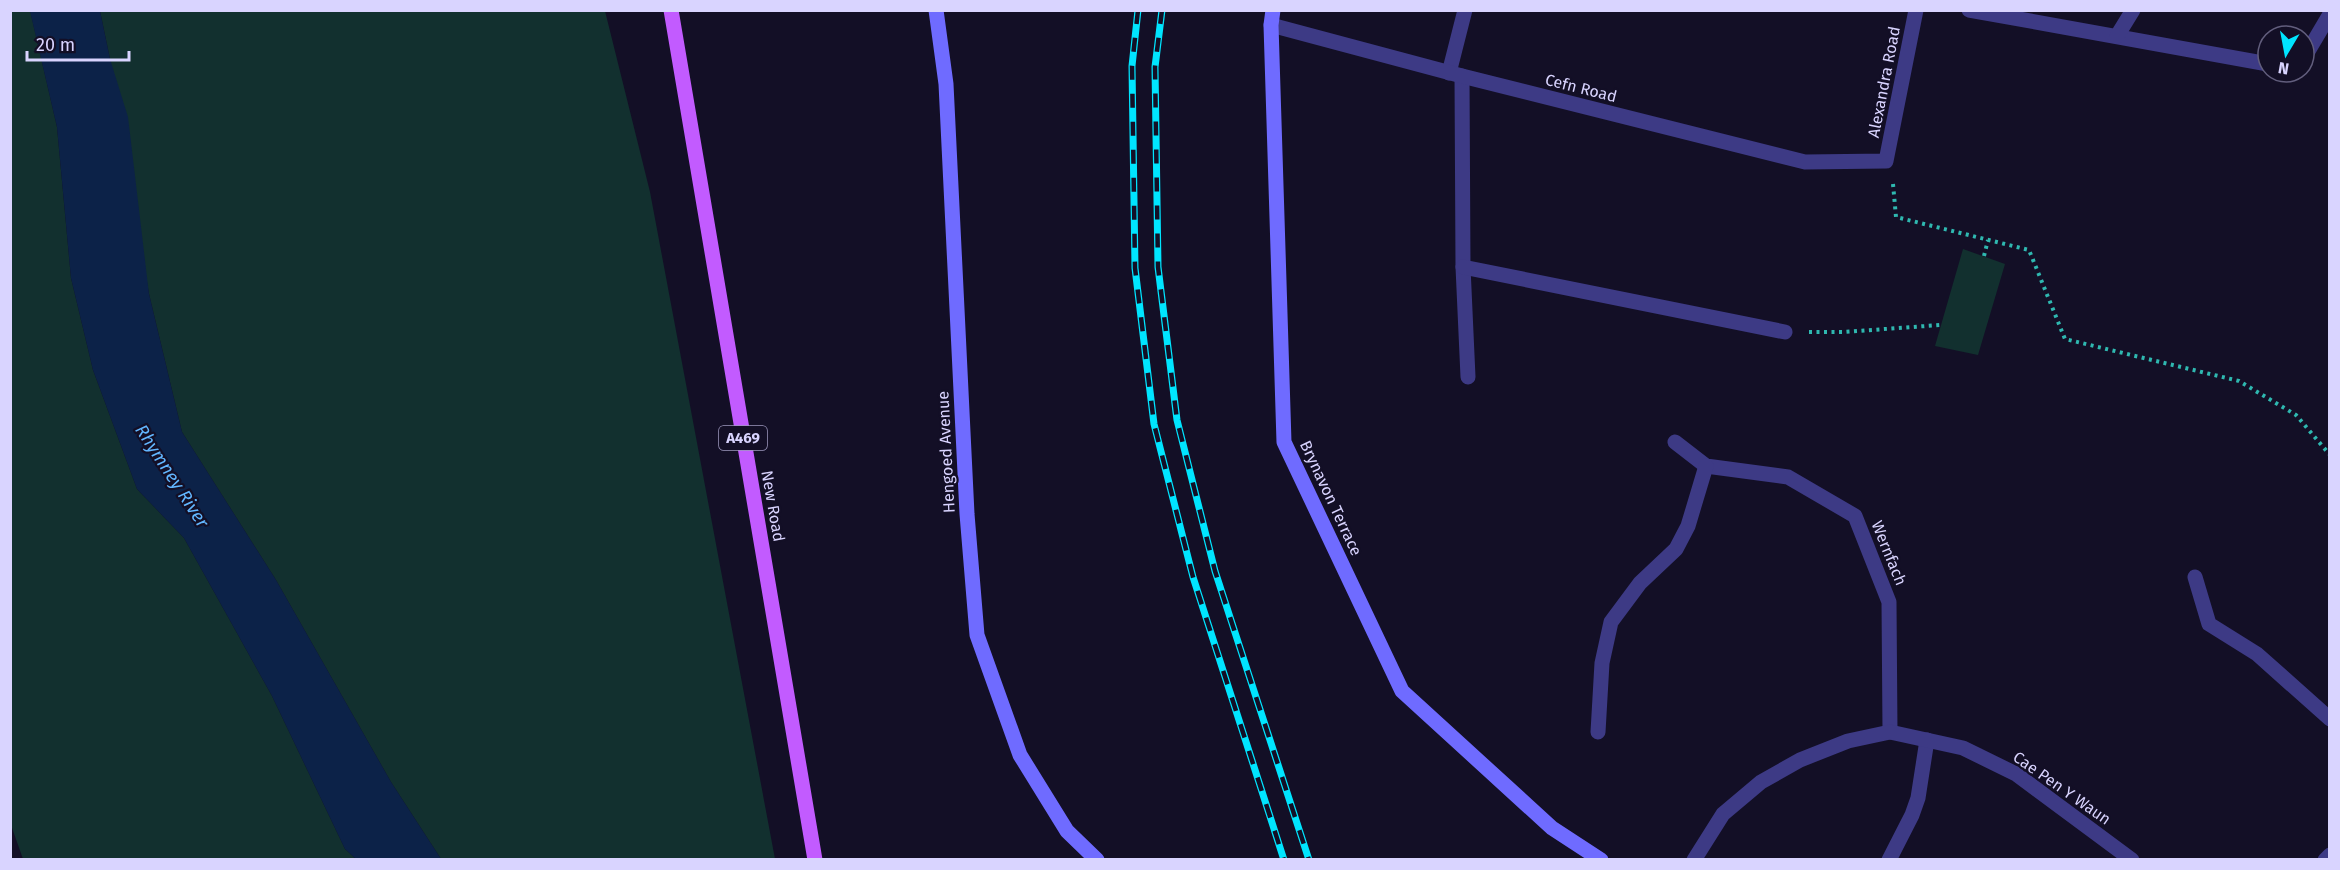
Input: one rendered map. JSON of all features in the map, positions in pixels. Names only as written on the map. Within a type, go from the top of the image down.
[{"type":"main road","name":"New Road","points":[[672,12],[815,860]]},
{"type":"street","name":"Hengoed Avenue","points":[[936,10],[946,84],[967,514],[977,635],[1020,755],[1067,831],[1096,860]]},
{"type":"street","points":[[1465,10],[1455,74],[1468,377]]},
{"type":"street","name":"Alexandra Road","points":[[1886,161],[1916,10]]},
{"type":"street","points":[[1969,10],[2256,62]]},
{"type":"street","points":[[2117,36],[2133,10]]},
{"type":"street","points":[[2316,38],[2330,14]]},
{"type":"street","name":"Cefn Road","points":[[1272,18],[1455,74],[1805,162],[1886,161]]},
{"type":"street","name":"Brynavon Terrace","points":[[1272,18],[1284,442],[1402,691],[1552,828],[1601,860]]},
{"type":"street","points":[[1463,267],[1785,332]]},
{"type":"street","points":[[1598,732],[1602,663],[1611,622],[1640,583],[1676,549],[1688,526],[1706,466],[1675,442]]},
{"type":"street","name":"Wernfach","points":[[1706,466],[1788,477],[1854,516],[1889,602],[1890,732]]},
{"type":"street","points":[[2194,577],[2209,624],[2257,654],[2330,719]]},
{"type":"street","name":"Cae Pen Y Waun","points":[[1694,860],[1723,814],[1761,782],[1800,760],[1848,741],[1890,732],[1963,748],[2016,774],[2132,860]]},
{"type":"street","points":[[1889,860],[1918,798],[1928,740]]},
{"type":"street","points":[[2325,860],[2330,855]]},
{"type":"path","points":[[1886,161],[1892,183],[1896,217],[2029,250],[2065,339],[2240,381],[2296,415],[2330,455]]},
{"type":"path","points":[[1984,256],[1988,240]]},
{"type":"path","points":[[1785,332],[1844,332],[1940,325]]},
{"type":"green space","points":[[30,10],[57,127],[71,278],[93,370],[137,489],[184,538],[272,696],[345,849],[356,859],[23,859],[11,825],[10,11]]},
{"type":"green space","points":[[100,11],[605,11],[650,192],[775,859],[441,859],[391,782],[276,580],[182,432],[149,294]]},
{"type":"green space","points":[[1963,249],[2005,264],[1978,355],[1935,346]]},
{"type":"water","name":"Rhymney River","points":[[30,11],[100,11],[110,59],[128,117],[149,294],[182,432],[276,580],[391,782],[441,859],[356,859],[345,849],[272,696],[184,538],[137,489],[93,370],[71,278],[57,127]]},
{"type":"railway","points":[[1138,10],[1132,66],[1135,268],[1154,424],[1193,577],[1284,860]]},
{"type":"railway","points":[[1162,10],[1155,67],[1158,267],[1177,420],[1215,571],[1309,860]]}]
